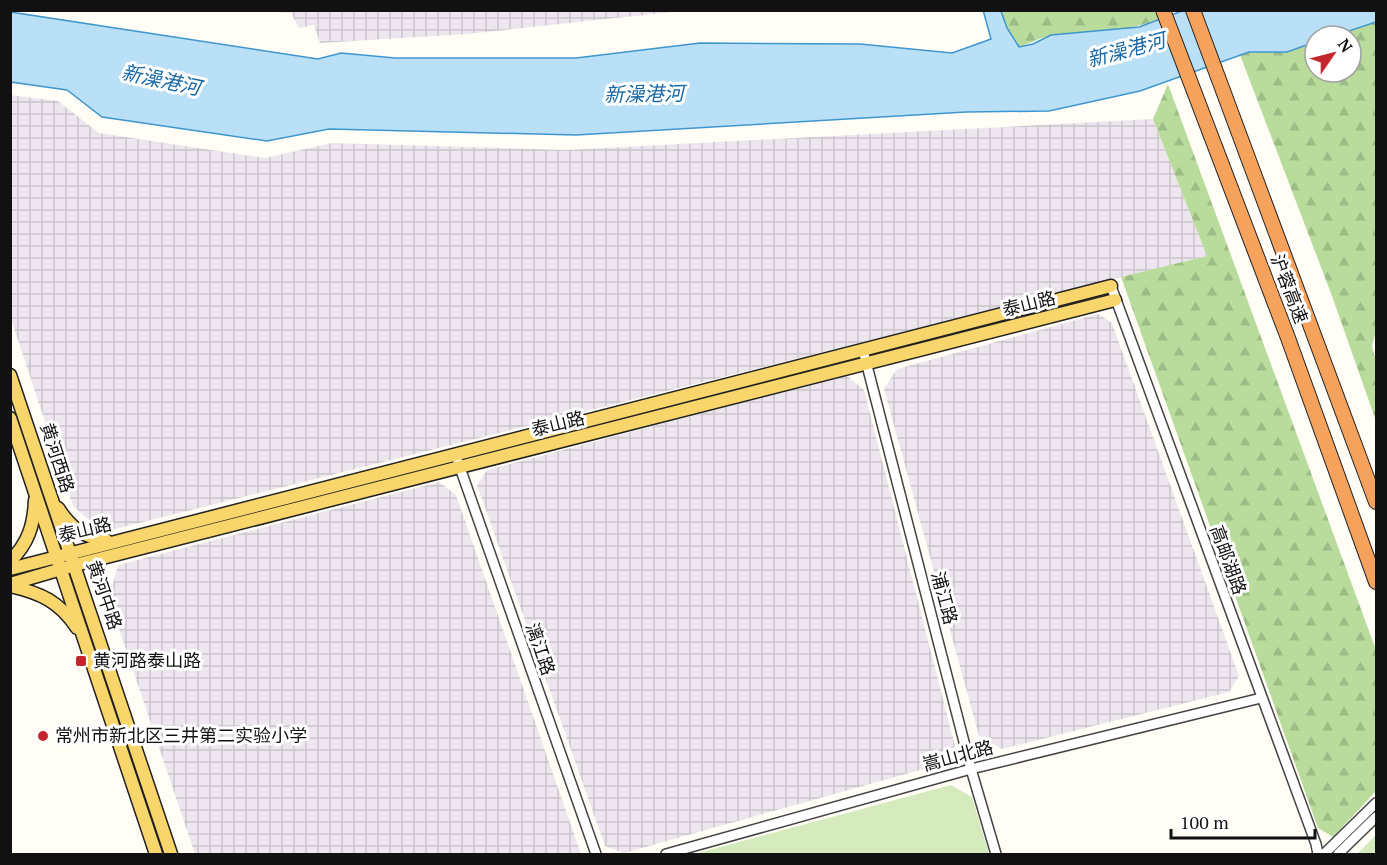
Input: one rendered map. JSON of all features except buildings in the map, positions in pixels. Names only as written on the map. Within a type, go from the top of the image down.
[{"type":"highway","name":"沪蓉高速","points":[[1163,10],[1377,582]]},
{"type":"highway","name":"沪蓉高速","points":[[1193,10],[1377,502]]},
{"type":"main road","name":"泰山路","points":[[10,569],[1111,286]]},
{"type":"main road","name":"泰山路","points":[[10,585],[75,565],[1115,300]]},
{"type":"main road","name":"黄河西路","points":[[10,375],[51,496],[63,554]]},
{"type":"main road","name":"黄河西路","points":[[10,418],[36,493],[63,554]]},
{"type":"main road","points":[[10,561],[22,550],[34,523],[36,493]]},
{"type":"main road","points":[[51,496],[76,530],[90,539],[116,541]]},
{"type":"main road","name":"黄河中路","points":[[63,554],[75,565],[171,855]]},
{"type":"main road","name":"黄河中路","points":[[63,554],[62,569],[156,855]]},
{"type":"main road","points":[[10,585],[34,591],[54,601],[70,617],[85,640]]},
{"type":"street","name":"高邮湖路","points":[[1111,286],[1316,844],[1318,855]]},
{"type":"street","name":"浦江路","points":[[863,350],[971,769],[996,855]]},
{"type":"street","name":"漓江路","points":[[456,454],[596,855]]},
{"type":"street","name":"嵩山北路","points":[[666,855],[971,769],[1261,698]]},
{"type":"street","points":[[1324,855],[1377,803]]},
{"type":"street","points":[[1338,855],[1377,817]]},
{"type":"street","name":"高邮湖路","points":[[1316,844],[1324,855]]},
{"type":"shaded area","points":[[681,10],[467,34],[320,43],[314,25],[299,28],[291,13],[264,11]]},
{"type":"shaded area","points":[[10,95],[58,101],[99,133],[265,158],[332,143],[566,150],[1153,119],[1207,256],[103,532],[73,506],[11,319]]},
{"type":"shaded area","points":[[1098,314],[1112,323],[1239,676],[1229,692],[1002,749],[979,736],[884,389],[897,369]]},
{"type":"shaded area","points":[[846,375],[864,390],[955,746],[945,763],[624,853],[605,846],[477,485],[487,470]]},
{"type":"shaded area","points":[[439,482],[456,495],[581,854],[195,854],[109,599],[118,565]]},
{"type":"green space","points":[[1001,11],[1156,11],[1159,19],[1121,29],[1050,36],[1018,47],[1007,28]]},
{"type":"green space","points":[[1376,22],[1376,331],[1372,346],[1376,362],[1376,421],[1332,296],[1240,55],[1249,52],[1287,52],[1303,46],[1303,84],[1363,84],[1363,26]]},
{"type":"green space","points":[[1168,84],[1376,650],[1376,791],[1333,837],[1318,828],[1121,277],[1207,256],[1153,119]]},
{"type":"green space","points":[[951,785],[972,797],[989,854],[694,854]]},
{"type":"green space","points":[[1376,835],[1376,854],[1357,854]]},
{"type":"water","name":"新澡港河","points":[[983,10],[1001,11],[1007,28],[1019,47],[1033,44],[1051,35],[1139,27],[1182,11],[1376,11],[1376,22],[1363,26],[1363,24],[1303,24],[1303,46],[1287,52],[1249,52],[1140,91],[1049,111],[966,112],[576,135],[329,129],[267,141],[102,117],[67,90],[11,82],[10,12],[318,59],[341,53],[395,58],[576,58],[700,43],[860,44],[952,53],[991,39]]},
{"type":"place","name":"黄河路泰山路","points":[[81,661]]},
{"type":"place","name":"常州市新北区三井第二实验小学","points":[[43,736]]}]
